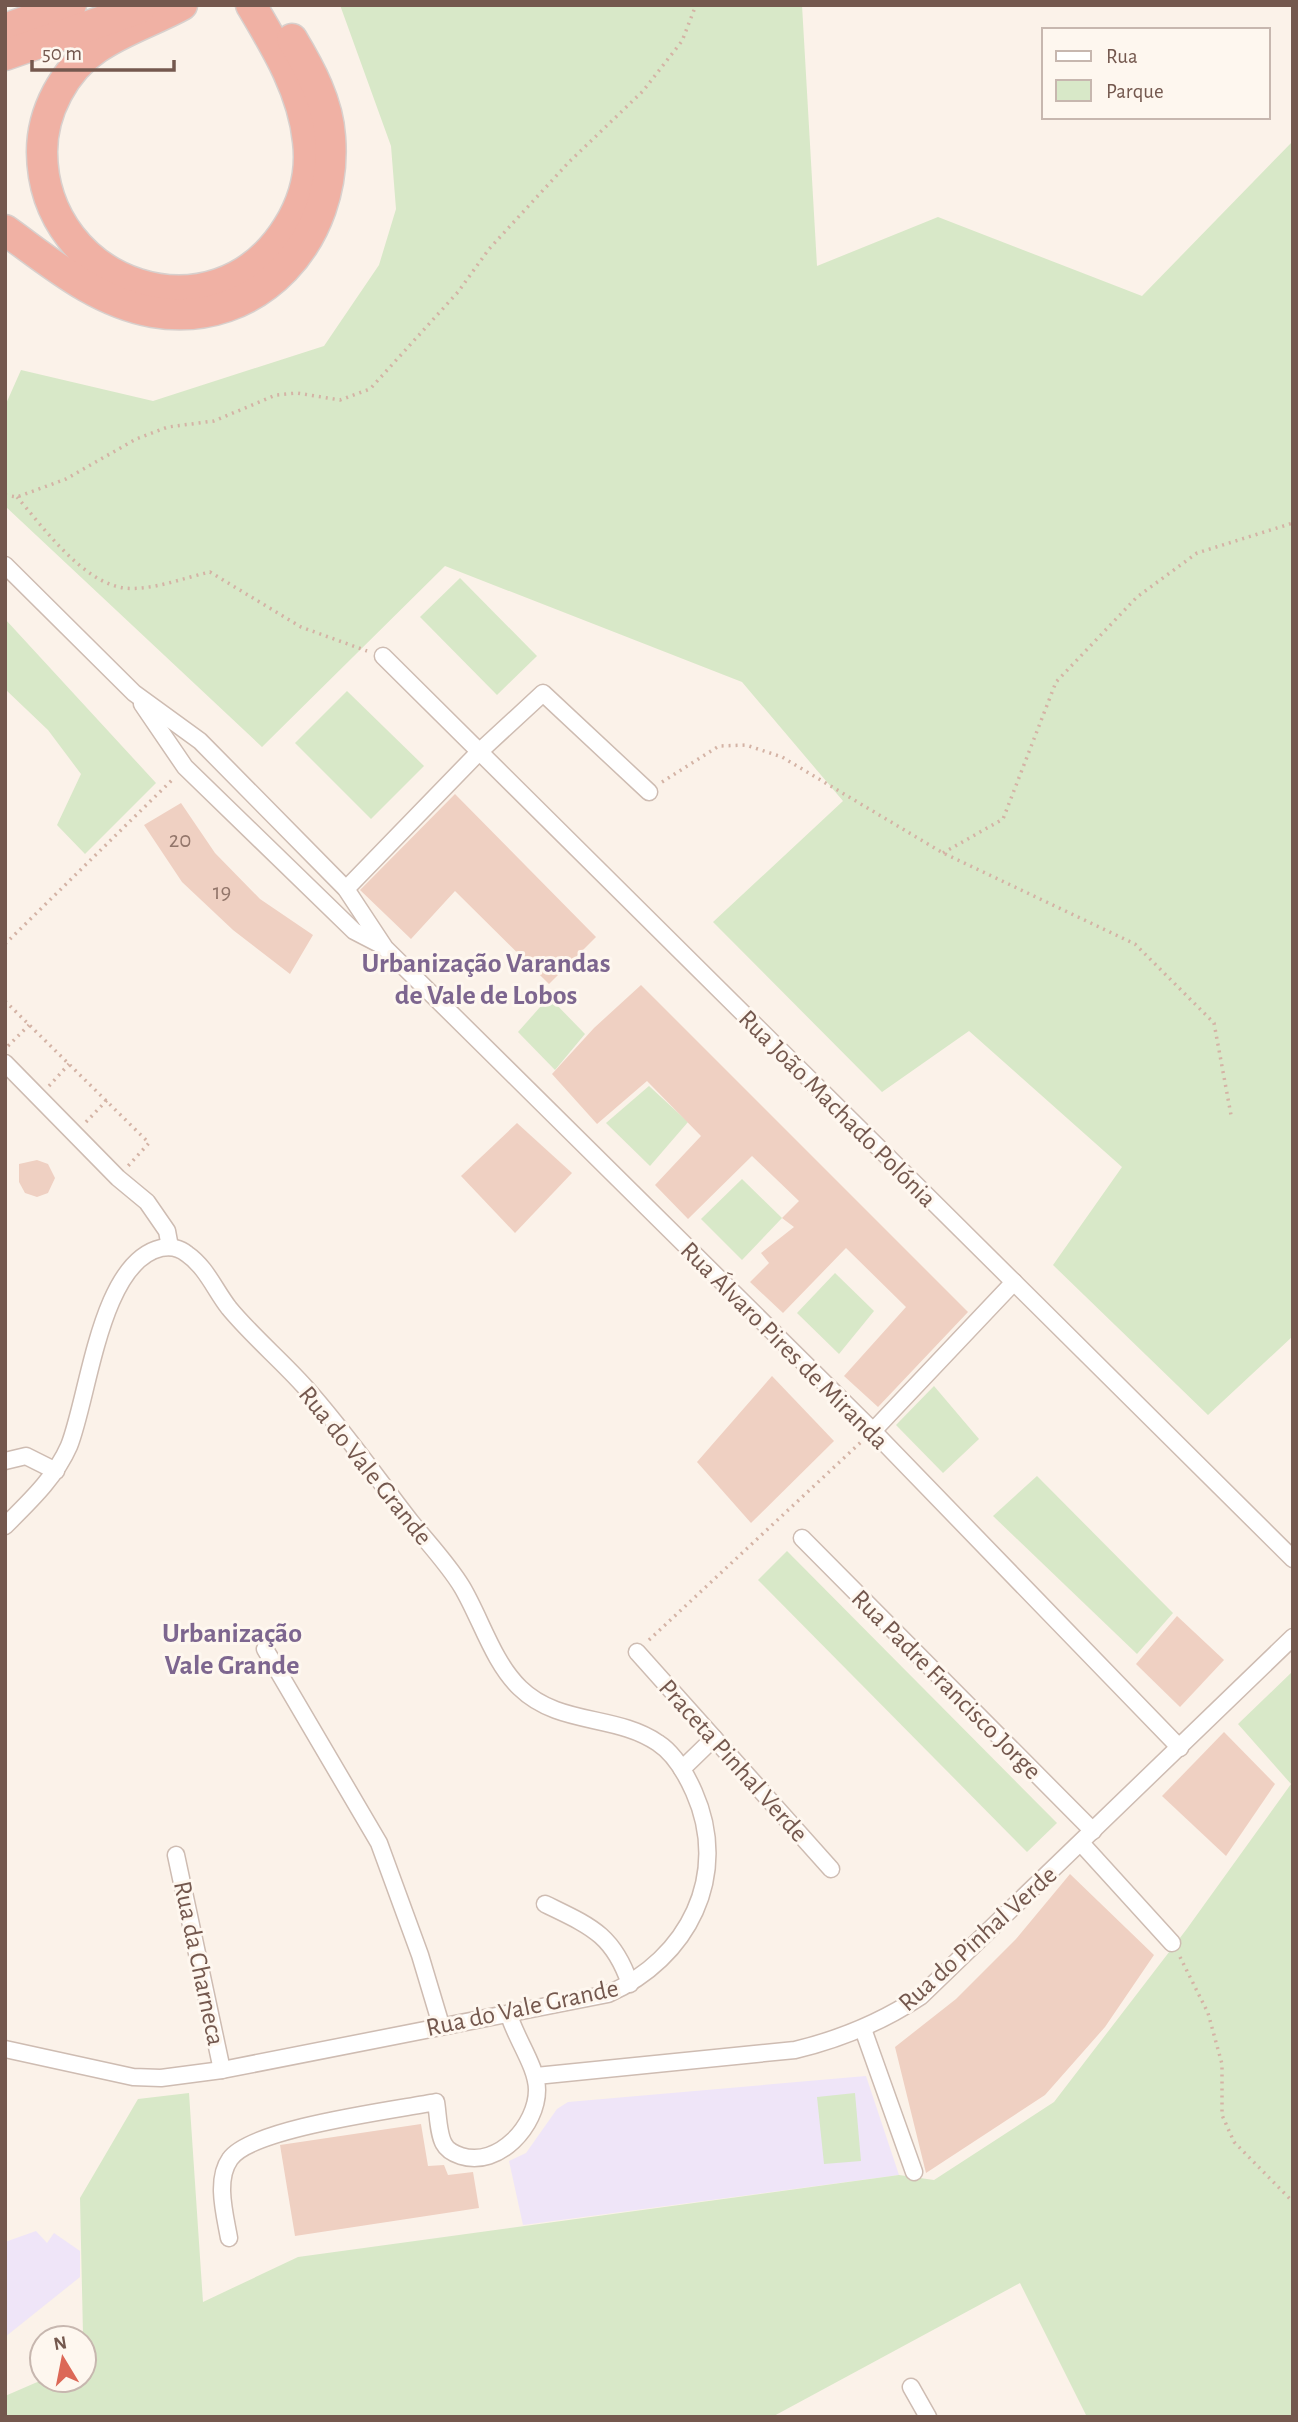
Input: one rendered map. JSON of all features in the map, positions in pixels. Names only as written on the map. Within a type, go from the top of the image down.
[{"type":"highway","points":[[5,29],[71,5]]},
{"type":"highway","points":[[5,55],[147,5]]},
{"type":"highway","points":[[183,5],[96,48],[65,81],[46,124],[42,165],[51,207],[70,239],[85,256],[114,275],[168,290],[208,287],[251,266],[283,236],[301,203],[307,181],[308,141],[299,98],[277,24]]},
{"type":"highway","points":[[5,230],[88,289],[111,300],[152,312],[191,313],[226,306],[272,281],[295,258],[316,227],[329,190],[330,136],[322,99],[277,24],[251,5]]},
{"type":"street","name":"Rua Álvaro Pires de Miranda","points":[[5,565],[134,693],[200,741],[346,889],[385,948],[873,1431],[1180,1748]]},
{"type":"street","name":"Rua João Machado Polónia","points":[[383,656],[1293,1559]]},
{"type":"street","name":"Rua Álvaro Pires de Miranda","points":[[134,693],[185,767],[354,930],[385,948]]},
{"type":"street","points":[[346,889],[478,753],[543,693],[649,792]]},
{"type":"street","points":[[5,1063],[37,1098],[159,1216],[167,1231],[170,1247],[145,1255],[133,1266],[118,1289],[105,1317],[72,1436],[56,1471],[5,1526]]},
{"type":"street","name":"Rua do Vale Grande","points":[[5,2049],[133,2077],[161,2078],[222,2070],[608,1994],[630,1984],[655,1967],[670,1950],[695,1912],[708,1871],[703,1815],[682,1769],[670,1751],[639,1731],[552,1710],[520,1688],[496,1652],[461,1586],[316,1400],[229,1308],[203,1269],[188,1254],[170,1247]]},
{"type":"street","points":[[873,1431],[1014,1282]]},
{"type":"street","points":[[5,1461],[26,1456],[56,1471]]},
{"type":"street","name":"Rua Padre Francisco Jorge","points":[[802,1538],[1093,1831]]},
{"type":"street","name":"Rua do Pinhal Verde","points":[[536,2076],[795,2050],[863,2029],[888,2018],[921,1996],[1293,1637]]},
{"type":"street","points":[[265,1649],[379,1843],[420,1955],[440,2025]]},
{"type":"street","name":"Praceta Pinhal Verde","points":[[637,1651],[831,1869]]},
{"type":"street","points":[[682,1769],[714,1738]]},
{"type":"street","points":[[1081,1843],[1172,1943]]},
{"type":"street","name":"Rua da Charneca","points":[[176,1855],[222,2070]]},
{"type":"street","points":[[545,1903],[593,1927],[620,1955],[630,1984]]},
{"type":"street","points":[[229,2238],[223,2173],[230,2159],[241,2147],[270,2135],[436,2102],[443,2144],[453,2153],[466,2158],[486,2156],[505,2148],[519,2136],[530,2118],[537,2092],[536,2076],[517,2039],[509,2015]]},
{"type":"street","points":[[863,2029],[914,2172]]},
{"type":"street","points":[[911,2386],[928,2417]]},
{"type":"path","points":[[5,495],[17,497],[66,480],[136,439],[168,428],[215,421],[276,395],[297,393],[340,400],[370,389],[458,292],[489,249],[569,162],[643,91],[682,40],[696,5]]},
{"type":"path","points":[[17,497],[64,551],[100,580],[125,588],[160,585],[210,572],[300,627],[383,656]]},
{"type":"path","points":[[943,853],[1003,819],[1056,682],[1137,597],[1197,553],[1293,523]]},
{"type":"path","points":[[649,792],[706,752],[719,746],[746,744],[782,757],[943,853],[1135,944],[1214,1023],[1231,1115]]},
{"type":"path","points":[[5,944],[185,767]]},
{"type":"path","points":[[5,1001],[149,1143],[118,1178]]},
{"type":"path","points":[[5,1049],[29,1025]]},
{"type":"path","points":[[37,1098],[69,1064]]},
{"type":"path","points":[[74,1134],[107,1100]]},
{"type":"path","points":[[637,1651],[873,1431]]},
{"type":"path","points":[[1172,1943],[1208,2014],[1222,2064],[1222,2115],[1234,2142],[1293,2202]]},
{"type":"shaded area","points":[[866,2076],[899,2175],[523,2225],[509,2161],[526,2153],[557,2109],[568,2102]]},
{"type":"shaded area","points":[[36,2231],[47,2243],[54,2233],[80,2251],[80,2277],[5,2337],[5,2242]]},
{"type":"green space","points":[[340,5],[802,5],[817,266],[938,217],[1142,296],[1293,141],[1293,1336],[1208,1415],[1053,1265],[1122,1167],[969,1031],[882,1092],[713,922],[843,801],[742,682],[445,566],[262,747],[5,506],[5,406],[21,370],[153,401],[324,346],[379,265],[396,209],[391,146]]},
{"type":"green space","points":[[460,578],[537,656],[497,695],[420,617]]},
{"type":"green space","points":[[5,619],[156,783],[85,854],[57,825],[81,774],[48,730],[5,689]]},
{"type":"green space","points":[[347,691],[424,766],[371,819],[295,743]]},
{"type":"green space","points":[[549,997],[585,1034],[555,1070],[518,1032]]},
{"type":"green space","points":[[649,1086],[688,1122],[650,1166],[606,1123]]},
{"type":"green space","points":[[742,1179],[782,1218],[742,1260],[701,1219]]},
{"type":"green space","points":[[835,1273],[874,1311],[839,1354],[797,1313]]},
{"type":"green space","points":[[934,1386],[979,1439],[943,1473],[896,1425]]},
{"type":"green space","points":[[1037,1476],[1173,1613],[1137,1654],[993,1516]]},
{"type":"green space","points":[[787,1551],[1057,1823],[1027,1852],[758,1580]]},
{"type":"green space","points":[[1293,1671],[1293,2417],[1087,2417],[1020,2283],[772,2417],[5,2417],[5,2396],[28,2386],[28,2394],[98,2394],[98,2324],[83,2324],[80,2198],[138,2099],[189,2093],[203,2302],[298,2257],[899,2175],[934,2180],[1054,2102],[1186,1930],[1291,1784],[1238,1724]]},
{"type":"green space","points":[[855,2093],[861,2161],[824,2164],[817,2097]]},
{"type":"building","points":[[455,794],[596,937],[549,984],[455,891],[411,939],[360,890]]},
{"type":"building","points":[[181,803],[215,853],[260,899],[313,935],[290,974],[233,930],[182,882],[144,825]]},
{"type":"building","points":[[641,985],[968,1312],[878,1407],[844,1376],[906,1307],[846,1248],[783,1313],[750,1282],[769,1263],[761,1253],[794,1227],[782,1218],[799,1201],[752,1156],[688,1219],[655,1185],[701,1136],[647,1081],[597,1124],[552,1074],[594,1028]]},
{"type":"building","points":[[517,1123],[572,1173],[515,1233],[461,1176]]},
{"type":"building","points":[[37,1160],[48,1164],[55,1178],[48,1193],[37,1197],[25,1193],[19,1182],[19,1164]]},
{"type":"building","points":[[772,1376],[834,1441],[751,1523],[697,1462]]},
{"type":"building","points":[[1177,1616],[1224,1660],[1180,1707],[1136,1664]]},
{"type":"building","points":[[1224,1732],[1275,1784],[1226,1856],[1162,1796]]},
{"type":"building","points":[[1070,1874],[1154,1955],[1105,2027],[1045,2095],[926,2173],[895,2047],[956,1999],[1016,1939]]},
{"type":"building","points":[[421,2124],[428,2166],[444,2165],[448,2175],[473,2172],[479,2208],[295,2236],[280,2145]]},
{"type":"district","name":"Urbanização Varandas de Vale de Lobos","points":[[486,978]]},
{"type":"district","name":"Urbanização Vale Grande","points":[[232,1648]]}]
